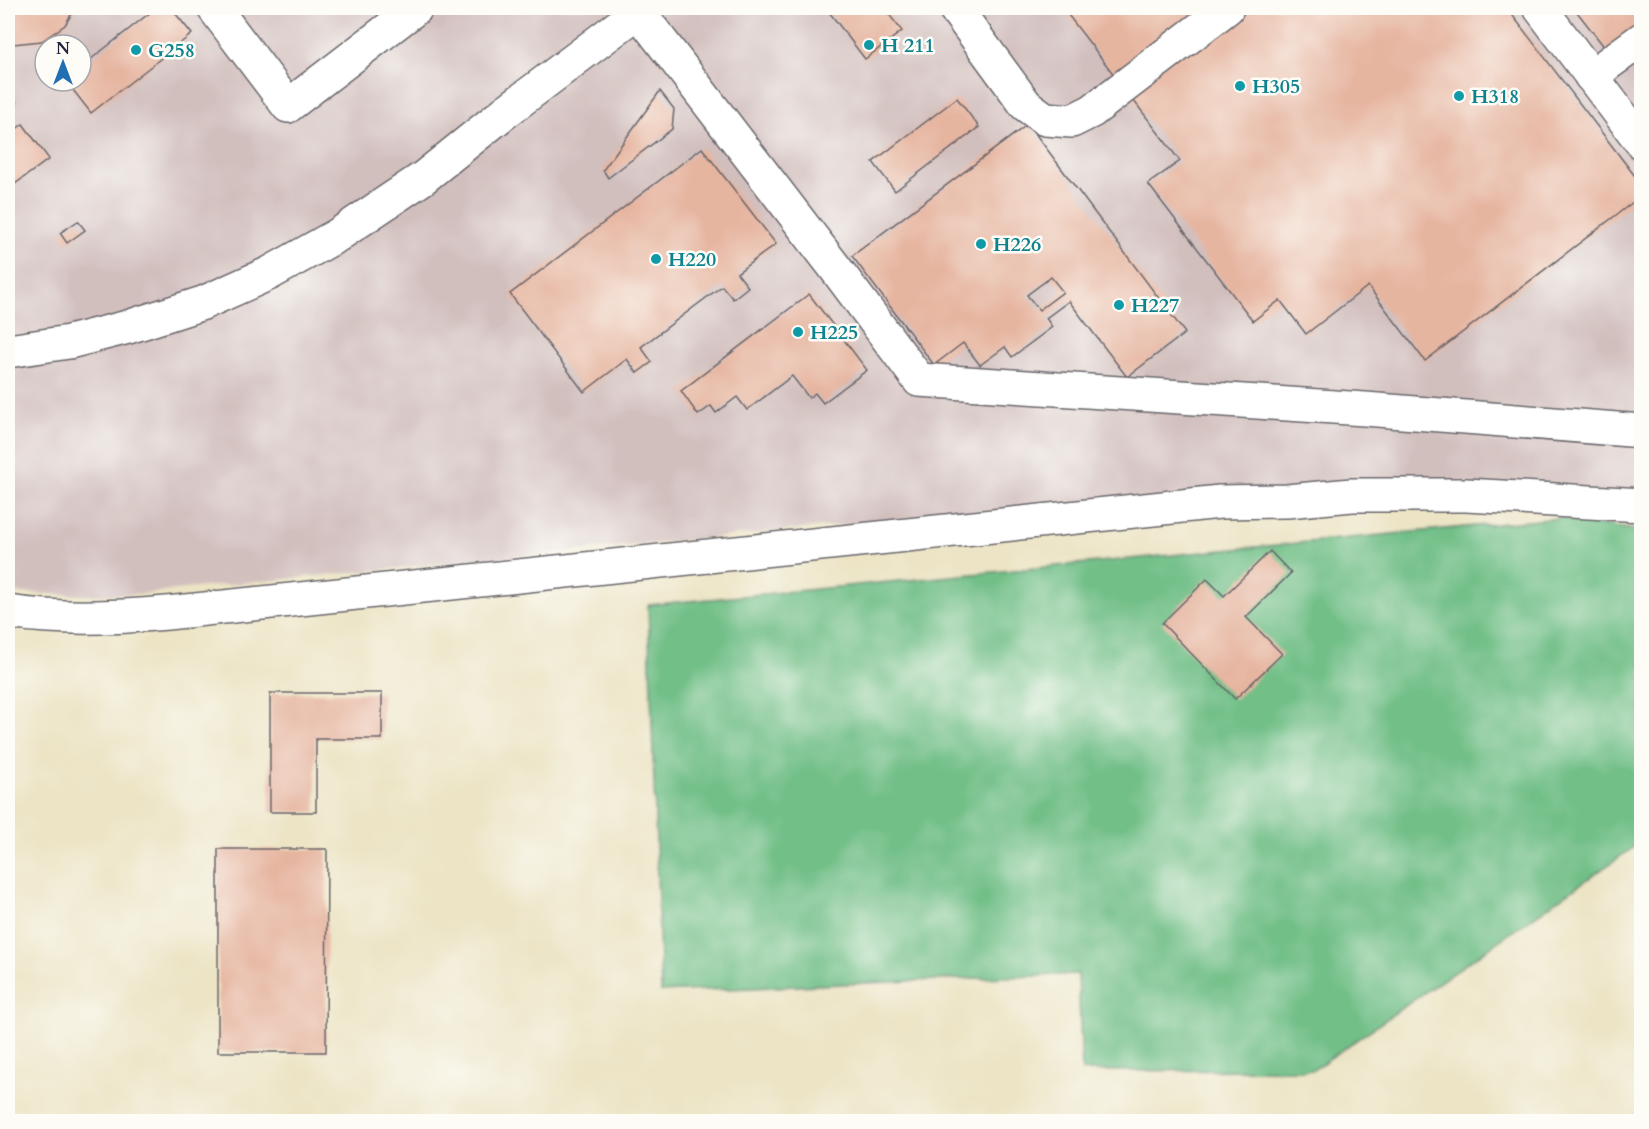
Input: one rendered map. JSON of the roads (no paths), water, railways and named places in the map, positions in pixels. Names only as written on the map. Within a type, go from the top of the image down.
[{"type":"street","points":[[214,8],[288,106],[416,8]]},
{"type":"street","points":[[955,8],[1026,105],[1045,119],[1072,121],[1092,111],[1227,8]]},
{"type":"street","points":[[1540,8],[1641,143]]},
{"type":"street","points":[[8,351],[69,342],[128,327],[203,303],[270,273],[338,235],[423,178],[513,106],[646,18],[919,380],[1365,409],[1641,431]]},
{"type":"street","points":[[1591,76],[1641,39]]},
{"type":"street","points":[[8,612],[74,618],[124,617],[1220,502],[1287,501],[1352,495],[1466,495],[1641,505]]},
{"type":"place","name":"H 211","points":[[869,45]]},
{"type":"place","name":"G258","points":[[136,50]]},
{"type":"place","name":"H305","points":[[1240,86]]},
{"type":"place","name":"H318","points":[[1459,96]]},
{"type":"place","name":"H226","points":[[981,244]]},
{"type":"place","name":"H220","points":[[656,259]]},
{"type":"place","name":"H227","points":[[1119,305]]},
{"type":"place","name":"H225","points":[[798,332]]}]
